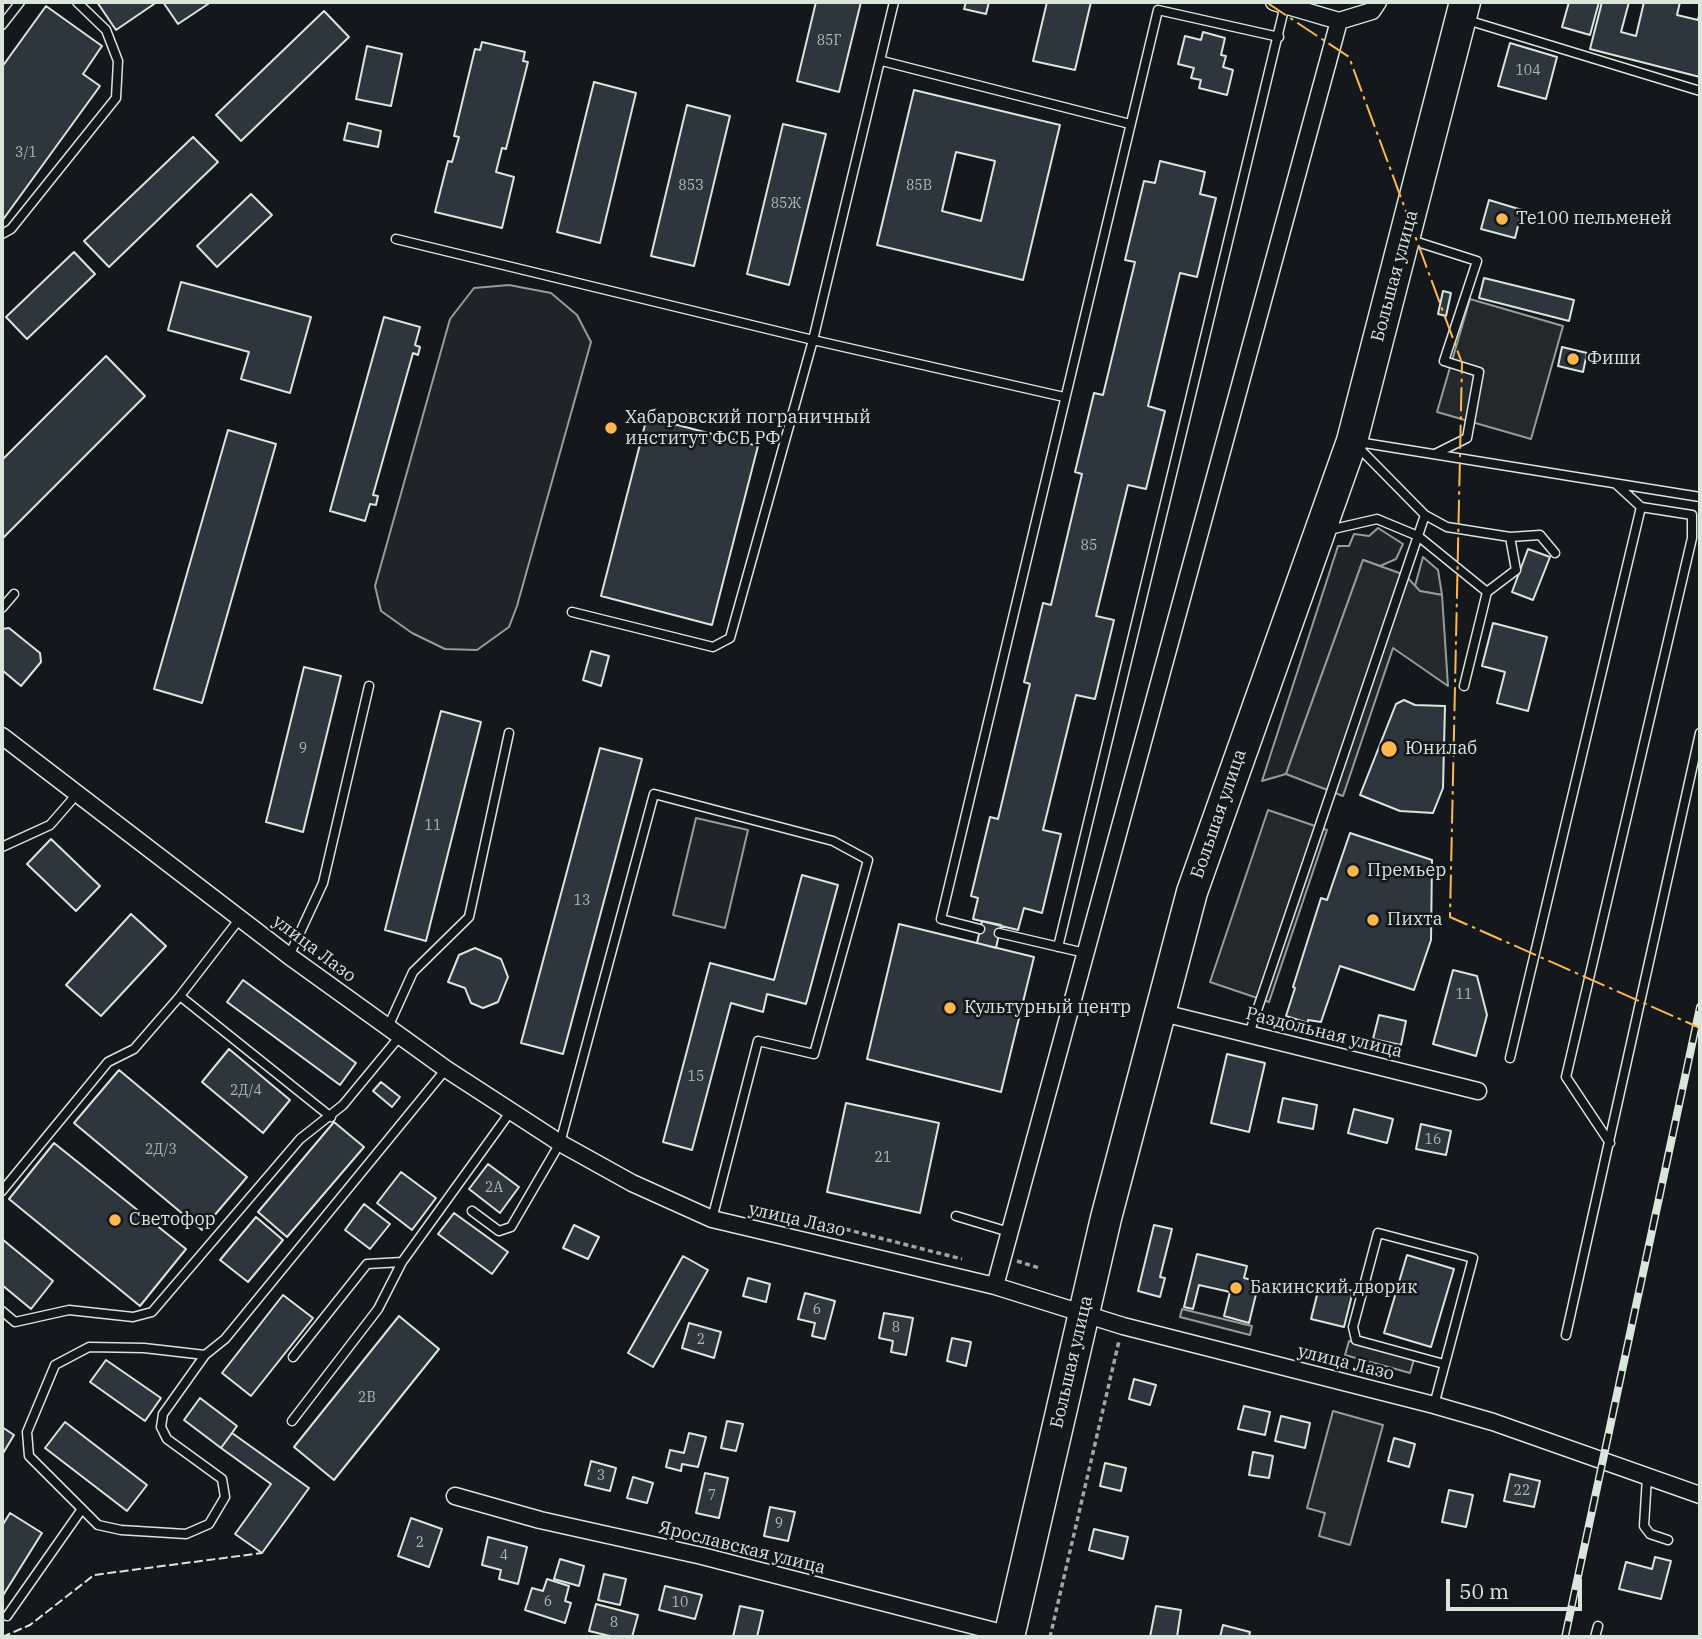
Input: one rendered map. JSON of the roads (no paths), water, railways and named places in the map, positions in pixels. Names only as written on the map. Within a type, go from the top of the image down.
[{"type":"highway","name":"Большая улица","points":[[1013,1636],[1082,1314],[1192,891],[1352,441],[1463,10]]},
{"type":"street","points":[[1280,4],[1339,20],[1372,11],[1378,2]]},
{"type":"street","points":[[995,1286],[1339,20]]},
{"type":"street","name":"улица Лазо","points":[[2,736],[289,956],[446,1069],[560,1143],[632,1183],[712,1219],[995,1286],[1123,1326],[1434,1405],[1493,1422],[1700,1495]]},
{"type":"street","name":"Раздольная улица","points":[[1159,1012],[1478,1091]]},
{"type":"street","name":"Ярославская улица","points":[[455,1496],[540,1520],[702,1556],[1013,1636]]},
{"type":"lane","points":[[2,25],[20,2]]},
{"type":"lane","points":[[2,234],[11,229],[116,98],[118,61],[106,30],[77,2]]},
{"type":"lane","points":[[572,612],[713,647],[730,638],[813,340],[894,2]]},
{"type":"lane","points":[[1058,947],[1279,37],[1280,4]]},
{"type":"lane","points":[[980,929],[941,919],[1158,10],[1279,37]]},
{"type":"lane","points":[[1463,10],[1700,91]]},
{"type":"lane","points":[[882,61],[1130,124]]},
{"type":"lane","points":[[1405,238],[1476,261],[1444,362],[1479,372],[1467,438],[1434,454]]},
{"type":"lane","points":[[396,239],[813,340],[1064,397]]},
{"type":"lane","points":[[1352,441],[1700,497]]},
{"type":"lane","points":[[1352,441],[1425,515],[1447,527],[1510,537],[1540,535],[1555,553]]},
{"type":"lane","points":[[1610,1143],[1566,1077],[1696,515],[1642,507],[1616,484]]},
{"type":"lane","points":[[1510,1058],[1642,507]]},
{"type":"lane","points":[[1249,1034],[1425,515]]},
{"type":"lane","points":[[1320,532],[1377,519],[1418,536],[1487,592]]},
{"type":"lane","points":[[1464,686],[1487,592],[1516,570],[1510,537]]},
{"type":"lane","points":[[2,608],[13,594]]},
{"type":"lane","points":[[289,956],[323,883],[369,686]]},
{"type":"lane","points":[[2,1311],[15,1322],[69,1310],[133,1317],[152,1312],[300,1139],[331,1117],[394,1032],[412,972],[469,917],[509,733]]},
{"type":"lane","points":[[1566,1335],[1700,733]]},
{"type":"lane","points":[[2,847],[50,825],[77,794]]},
{"type":"lane","points":[[472,1211],[499,1231],[511,1227],[560,1143],[654,794],[833,841],[867,860],[814,1054],[758,1041],[712,1219]]},
{"type":"lane","points":[[2,1191],[108,1062],[134,1049],[180,996],[240,917]]},
{"type":"lane","points":[[999,933],[1085,953]]},
{"type":"lane","points":[[180,996],[331,1117]]},
{"type":"lane","points":[[205,1354],[144,1348],[89,1347],[55,1365],[27,1432],[29,1456],[98,1525],[121,1530],[186,1534],[209,1524],[225,1497],[222,1479],[167,1438],[161,1427],[163,1414],[205,1354],[225,1339],[446,1069]]},
{"type":"lane","points":[[292,1421],[378,1309],[402,1262],[511,1111]]},
{"type":"lane","points":[[956,1216],[1009,1232]]},
{"type":"lane","points":[[1434,1405],[1474,1258],[1378,1233],[1353,1327],[1356,1340],[1444,1364]]},
{"type":"lane","points":[[293,1357],[367,1264],[402,1262]]},
{"type":"lane","points":[[1647,1477],[1644,1527],[1650,1534],[1668,1540]]},
{"type":"lane","points":[[7,1616],[82,1509]]},
{"type":"lane","points":[[1595,1637],[1598,1626]]},
{"type":"railway","points":[[1565,1637],[1700,1007]]},
{"type":"place","name":"Те100 пельменей","points":[[1502,219]]},
{"type":"place","name":"Фиши","points":[[1573,359]]},
{"type":"place","name":"Хабаровский пограничный институт ФСБ РФ","points":[[611,428]]},
{"type":"place","name":"Юнилаб","points":[[1389,749]]},
{"type":"place","name":"Премьер","points":[[1353,871]]},
{"type":"place","name":"Пихта","points":[[1373,920]]},
{"type":"place","name":"Культурный центр","points":[[950,1008]]},
{"type":"place","name":"Светофор","points":[[115,1220]]},
{"type":"place","name":"Бакинский дворик","points":[[1236,1288]]}]
